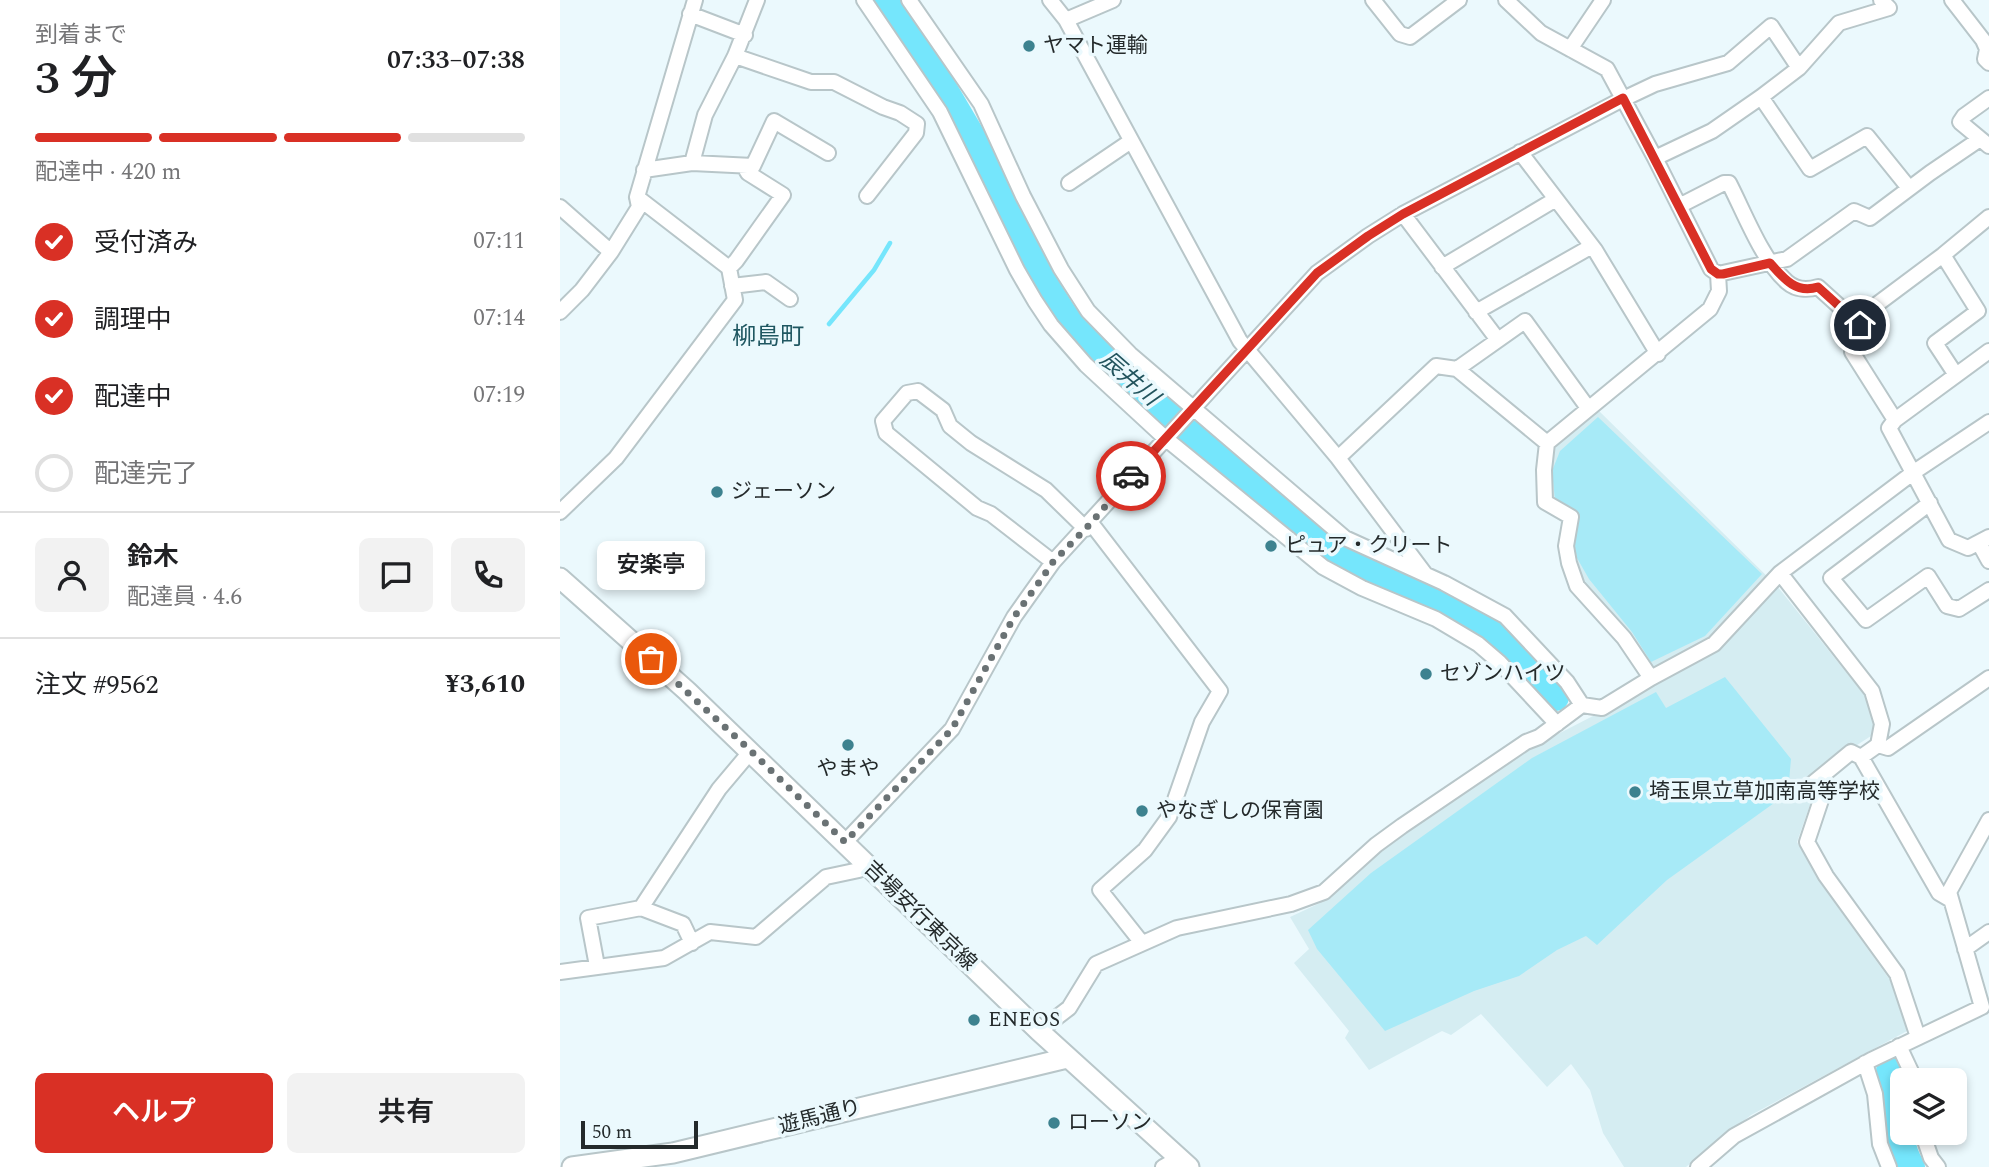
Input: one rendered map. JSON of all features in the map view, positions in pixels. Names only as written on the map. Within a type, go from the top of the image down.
[{"type":"main road","name":"吉場安行東京線","points":[[560,578],[751,751],[1177,1164]]},
{"type":"main road","name":"遊馬通り","points":[[572,1167],[677,1160],[1067,1058]]},
{"type":"street","points":[[692,163],[705,115],[745,35],[757,0]]},
{"type":"street","points":[[864,0],[940,112],[1017,270],[1051,325],[1100,379],[1323,567],[1362,588],[1436,619],[1478,644],[1499,662],[1557,724]]},
{"type":"street","points":[[909,0],[981,103],[1023,196],[1061,270],[1088,311],[1190,410],[1345,538],[1426,575],[1505,616],[1567,682],[1582,705]]},
{"type":"street","points":[[1050,0],[1066,20],[1230,325],[1338,458],[1426,575]]},
{"type":"street","points":[[1066,20],[1114,0]]},
{"type":"street","points":[[1373,0],[1401,34],[1410,37],[1459,0]]},
{"type":"street","points":[[1506,0],[1541,33],[1607,69],[1656,158],[1711,269],[1718,274],[1787,259],[1854,211],[1870,218],[1909,188],[1984,143],[1960,122],[1989,98]]},
{"type":"street","points":[[1570,49],[1603,0]]},
{"type":"street","points":[[1656,158],[1712,131],[1761,97],[1800,68],[1839,23],[1889,8],[1881,0]]},
{"type":"street","points":[[1952,0],[1983,40],[1987,49],[1985,59],[1989,63]]},
{"type":"street","points":[[560,312],[582,290],[611,252],[639,207],[637,197],[644,170],[692,7],[745,35]]},
{"type":"street","points":[[845,842],[952,729],[1014,617],[1053,562],[1317,273],[1403,214],[1623,98],[1655,84],[1728,63],[1771,26],[1800,68]]},
{"type":"street","points":[[735,57],[811,82],[834,82],[900,113],[917,124],[916,133],[867,196]]},
{"type":"street","points":[[1761,97],[1810,169],[1867,136],[1909,188]]},
{"type":"street","points":[[644,170],[692,163],[753,166],[775,121],[828,153]]},
{"type":"street","points":[[1069,183],[1131,141]]},
{"type":"street","points":[[1520,152],[1592,246],[1658,354]]},
{"type":"street","points":[[729,268],[783,195],[748,173],[744,166]]},
{"type":"street","points":[[1679,206],[1729,183],[1770,263],[1789,284],[1808,290],[1818,287],[1860,325]]},
{"type":"street","points":[[560,512],[616,458],[735,300],[729,268],[637,197]]},
{"type":"street","points":[[1442,267],[1556,200]]},
{"type":"street","points":[[560,207],[611,252]]},
{"type":"street","points":[[1403,214],[1497,341]]},
{"type":"street","points":[[1895,420],[1852,352],[1864,314],[1943,256],[1989,217]]},
{"type":"street","points":[[1476,312],[1592,246]]},
{"type":"street","points":[[1943,256],[1979,311],[1935,343],[1956,375]]},
{"type":"street","points":[[1651,678],[1624,638],[1577,586],[1566,546],[1571,517],[1545,502],[1547,443],[1710,310],[1719,291],[1718,274]]},
{"type":"street","points":[[733,286],[766,282],[790,299]]},
{"type":"street","points":[[1457,369],[1525,321],[1588,408]]},
{"type":"street","points":[[1989,351],[1895,420],[1889,428],[1949,540],[1968,548],[1984,540],[1989,561]]},
{"type":"street","points":[[1338,458],[1436,366],[1457,369],[1547,443]]},
{"type":"street","points":[[1053,562],[991,514],[977,508],[886,433],[883,421],[907,393],[918,391],[943,410],[950,426],[971,443],[1046,490],[1088,526],[1220,691],[1202,722],[1169,817],[1145,850],[1100,890],[1142,943]]},
{"type":"street","points":[[1039,1031],[1069,1008],[1096,964],[1177,928],[1291,904],[1324,892],[1376,845],[1402,826],[1582,705],[1602,708],[1714,644],[1780,573],[1914,472],[1989,422]]},
{"type":"street","points":[[1930,503],[1831,578],[1866,620],[1928,576],[1947,607],[1959,609],[1989,590]]},
{"type":"street","points":[[1780,573],[1872,691],[1882,724],[1878,746]]},
{"type":"street","points":[[1861,757],[1878,746],[1888,748],[1989,678]]},
{"type":"street","points":[[641,908],[719,789],[751,751]]},
{"type":"street","points":[[1918,1037],[1897,974],[1826,876],[1807,842],[1821,800],[1812,784],[1851,752],[1861,757],[1939,893],[1951,900]]},
{"type":"street","points":[[1698,1167],[1734,1136],[1865,1063],[1982,1007],[1949,892],[1989,820]]},
{"type":"street","points":[[560,972],[664,958],[710,932],[756,937],[826,877],[859,870],[866,864]]},
{"type":"street","points":[[597,966],[588,918],[641,908],[682,924],[692,943]]},
{"type":"street","points":[[1965,949],[1989,932]]},
{"type":"street","points":[[1899,1046],[1909,1068]]},
{"type":"street","points":[[1865,1063],[1875,1094],[1880,1144],[1889,1167]]},
{"type":"street","points":[[1926,1145],[1938,1167]]},
{"type":"shaded area","name":"埼玉県立草加南高等学校","points":[[1598,410],[1777,586],[1866,697],[1873,720],[1874,734],[1854,747],[1849,744],[1803,785],[1812,799],[1797,842],[1819,881],[1890,980],[1907,1031],[1751,1115],[1686,1167],[1624,1167],[1603,1133],[1590,1090],[1571,1064],[1547,1087],[1481,1014],[1451,1035],[1442,1031],[1369,1070],[1345,1038],[1349,1031],[1294,963],[1309,949],[1290,917],[1320,903],[1399,834],[1525,751],[1659,682],[1630,635],[1586,584],[1574,561],[1571,545],[1575,515],[1553,501],[1549,471],[1554,449]]},
{"type":"shaded area","points":[[1598,417],[1762,574],[1705,636],[1651,662],[1632,632],[1589,579],[1577,558],[1574,543],[1577,514],[1555,500],[1552,471],[1560,451]]},
{"type":"shaded area","points":[[1725,677],[1791,759],[1788,793],[1667,880],[1597,945],[1586,936],[1557,950],[1519,976],[1474,991],[1385,1031],[1317,949],[1308,930],[1371,873],[1532,758],[1656,692],[1666,708]]},
{"type":"waterway","name":"辰井川","points":[[886,0],[976,144],[1041,279],[1063,314],[1096,351],[1296,525],[1336,556],[1364,571],[1454,607],[1500,639],[1555,697]]},
{"type":"waterway","points":[[829,324],[874,270],[890,243]]},
{"type":"waterway","name":"辰井川","points":[[1902,1145],[1911,1167]]},
{"type":"way so far","points":[[651,659],[845,842],[952,729],[1014,617],[1053,562],[1131,476]]},
{"type":"place","name":"ヤマト運輸","points":[[1029,46]]},
{"type":"place","name":"ジェーソン","points":[[717,492]]},
{"type":"place","name":"ピュア・クリート","points":[[1271,546]]},
{"type":"place","name":"安楽亭","points":[[651,659]]},
{"type":"place","name":"セゾンハイツ","points":[[1426,674]]},
{"type":"place","name":"やまや","points":[[848,745]]},
{"type":"place","name":"埼玉県立草加南高等学校","points":[[1635,792]]},
{"type":"place","name":"やなぎしの保育園","points":[[1142,811]]},
{"type":"place","name":"ENEOS","points":[[974,1020]]},
{"type":"place","name":"ローソン","points":[[1054,1123]]},
{"type":"district","name":"柳島町","points":[[768,337]]},
{"type":"route","points":[[1131,476],[1317,273],[1403,214],[1623,98],[1711,269],[1723,274],[1770,263],[1789,284],[1808,290],[1818,287],[1860,325]]}]
